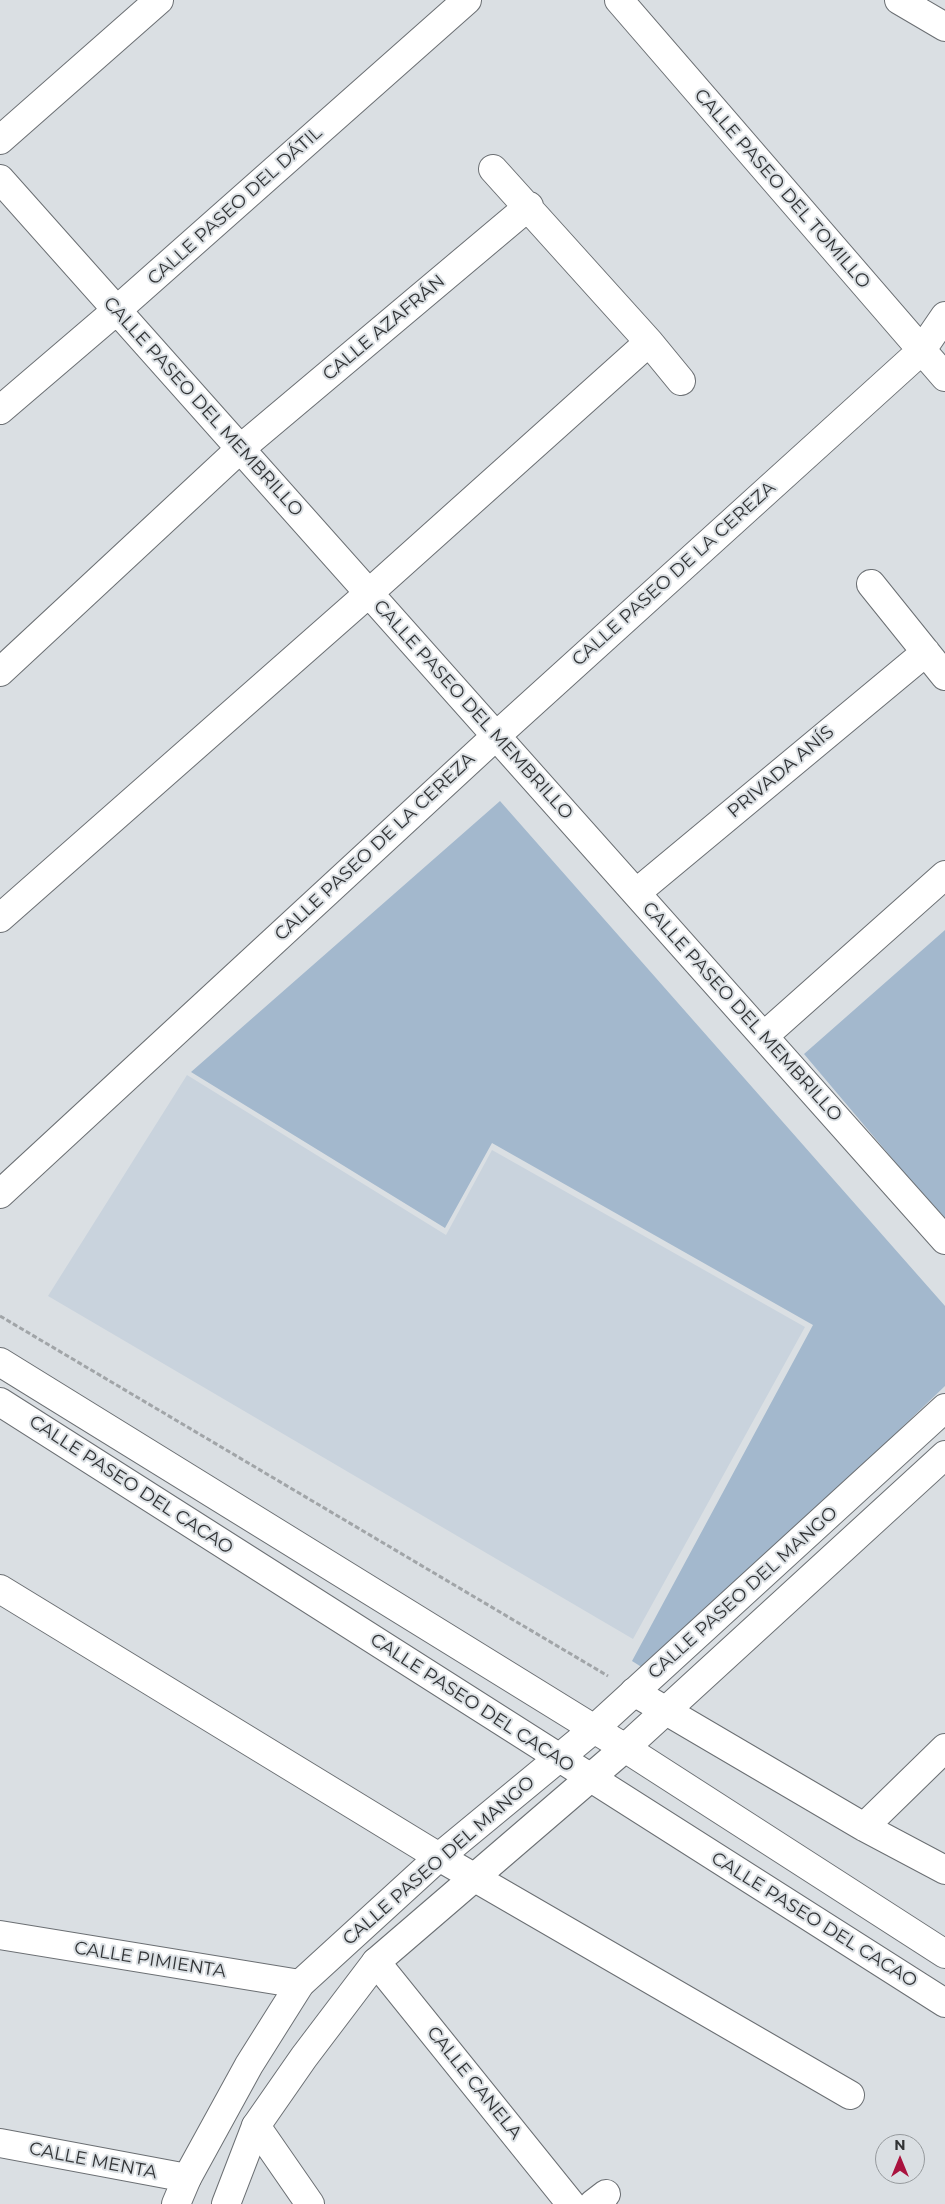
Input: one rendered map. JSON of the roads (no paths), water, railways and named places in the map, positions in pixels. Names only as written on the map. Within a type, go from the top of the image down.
[{"type":"street","points":[[0,140],[159,0]]},
{"type":"street","name":"CALLE PASEO DEL DÁTIL","points":[[0,410],[117,310],[467,0]]},
{"type":"street","name":"CALLE PASEO DEL TOMILLO","points":[[619,0],[945,376]]},
{"type":"street","points":[[899,0],[945,27]]},
{"type":"street","points":[[493,168],[649,342],[680,381]]},
{"type":"street","name":"CALLE PASEO DEL MEMBRILLO","points":[[0,179],[945,1240]]},
{"type":"street","name":"CALLE AZAFRÁN","points":[[0,672],[240,449],[529,206]]},
{"type":"street","name":"CALLE PASEO DE LA CEREZA","points":[[0,1194],[496,736],[922,351],[945,316]]},
{"type":"street","points":[[0,918],[369,593],[649,342]]},
{"type":"street","points":[[871,584],[945,676]]},
{"type":"street","name":"PRIVADA ANÍS","points":[[636,893],[926,652]]},
{"type":"street","points":[[764,1036],[945,876]]},
{"type":"street","name":"CALLE PASEO DEL CACAO","points":[[0,1362],[625,1748],[945,1954]]},
{"type":"street","name":"CALLE PASEO DEL CACAO","points":[[0,1402],[558,1759],[945,2003]]},
{"type":"street","name":"CALLE PASEO DEL MANGO","points":[[176,2204],[187,2178],[249,2065],[300,1984],[438,1857],[594,1729],[945,1408]]},
{"type":"street","name":"CALLE PASEO DEL MANGO","points":[[226,2204],[256,2126],[304,2057],[376,1962],[625,1748],[945,1455]]},
{"type":"street","points":[[0,1589],[438,1857],[850,2095]]},
{"type":"street","points":[[634,1692],[864,1827],[945,1870]]},
{"type":"street","points":[[864,1827],[945,1748]]},
{"type":"street","name":"CALLE PIMIENTA","points":[[0,1935],[300,1984]]},
{"type":"street","name":"CALLE CANELA","points":[[376,1962],[571,2204]]},
{"type":"street","points":[[256,2126],[310,2204]]},
{"type":"street","name":"CALLE MENTA","points":[[0,2143],[187,2178]]}]
